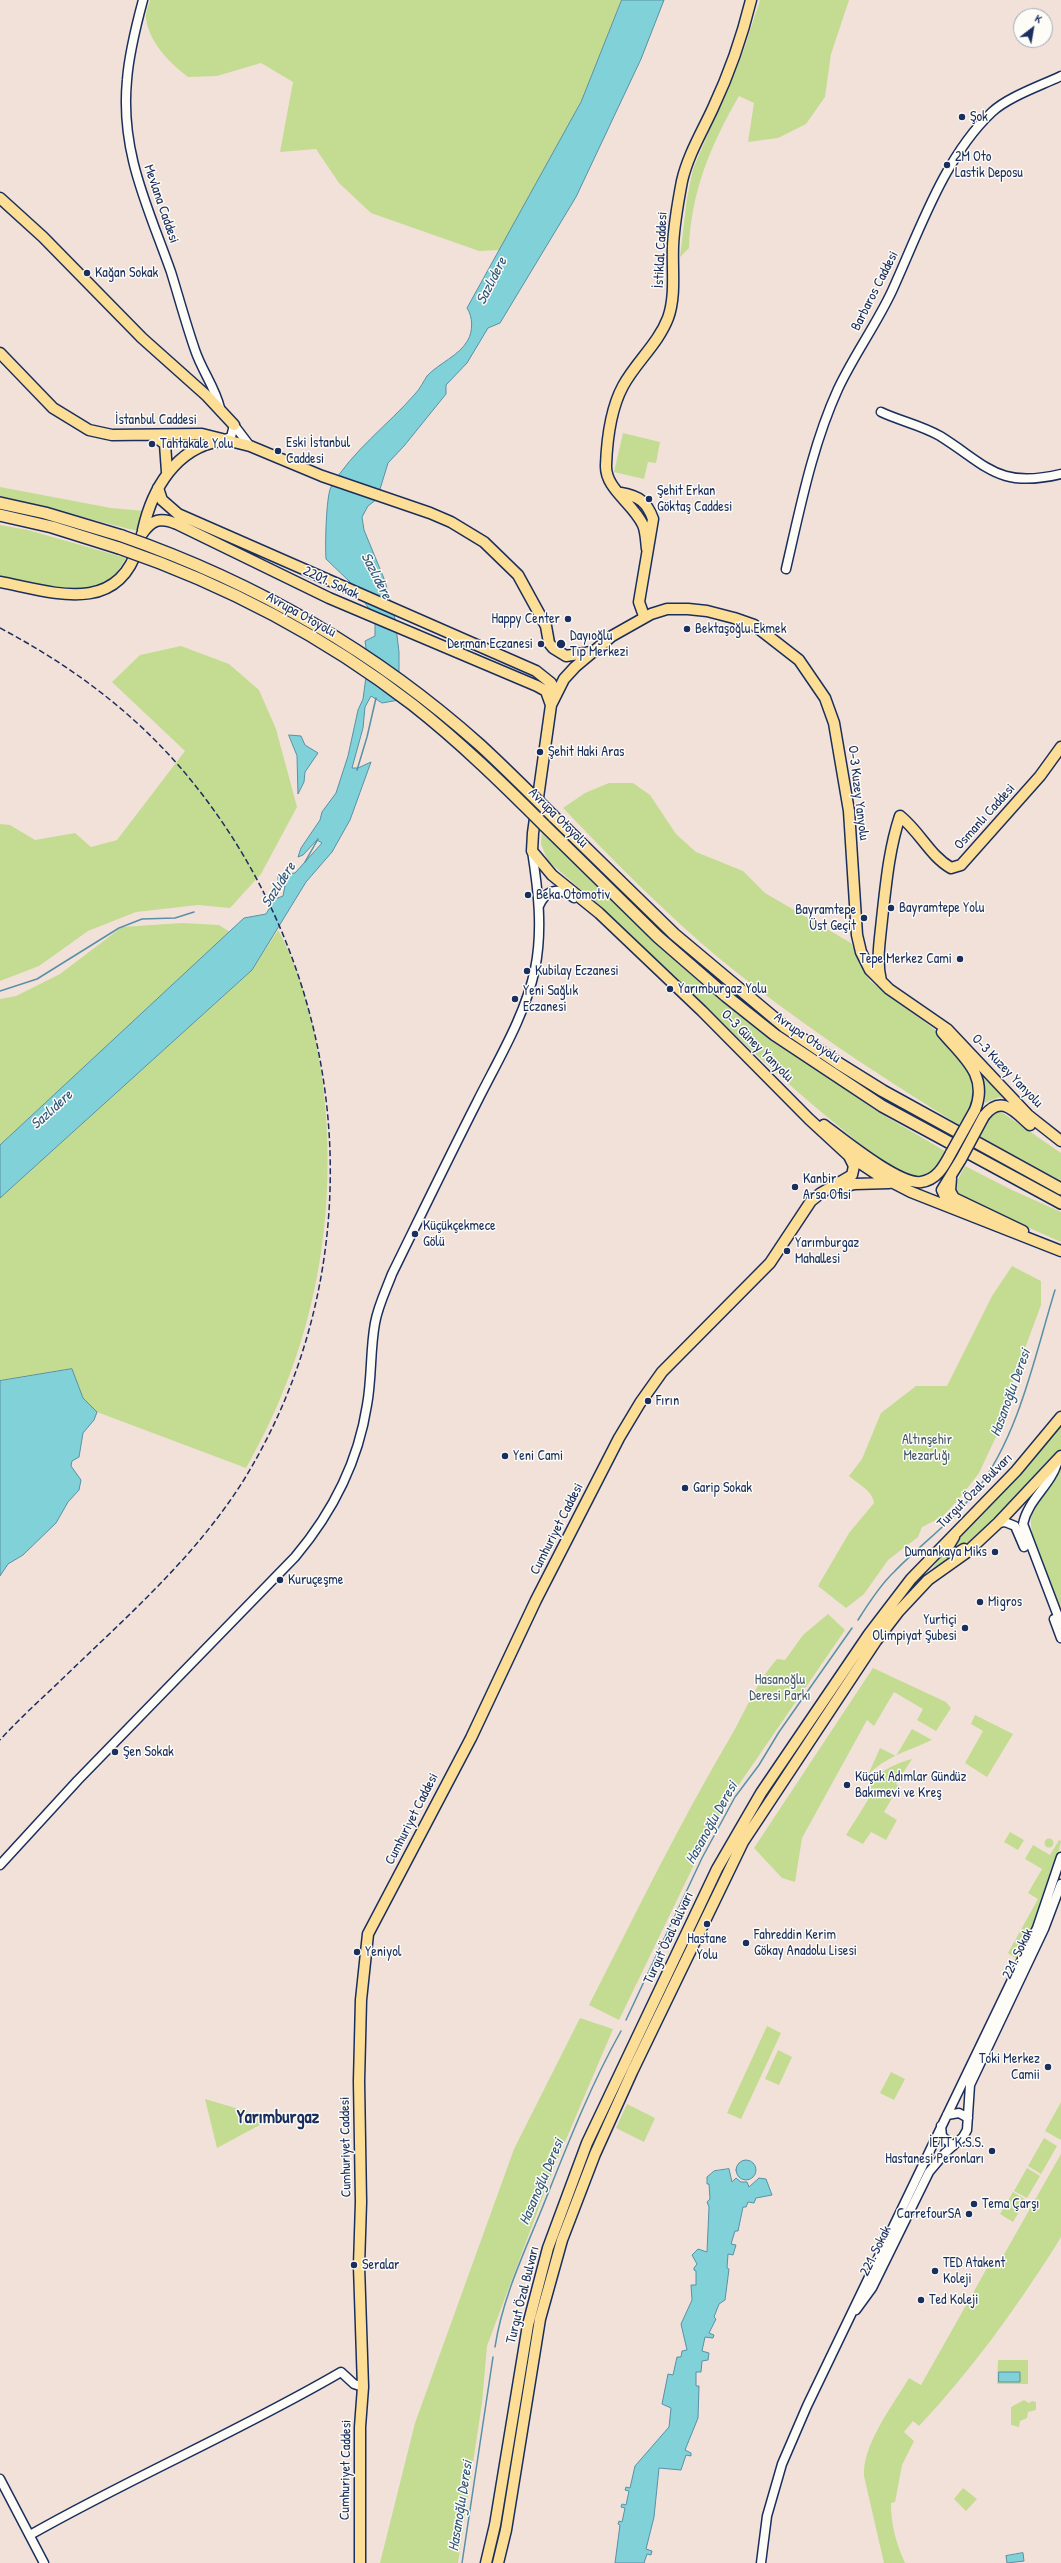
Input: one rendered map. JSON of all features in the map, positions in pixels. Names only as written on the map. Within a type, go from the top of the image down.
[{"type":"highway","name":"Avrupa Otoyolu","points":[[0,503],[45,513],[122,536],[194,563],[293,612],[360,652],[421,696],[480,745],[679,939],[785,1026],[861,1078],[954,1132],[1061,1189]]},
{"type":"highway","name":"Avrupa Otoyolu","points":[[0,515],[52,527],[119,548],[181,571],[224,590],[304,632],[346,658],[413,705],[452,738],[544,825],[653,933],[726,996],[781,1039],[882,1106],[1061,1203]]},
{"type":"main road","name":"İstiklal Caddesi","points":[[647,549],[645,532],[641,522],[621,493],[611,485],[606,475],[609,432],[614,410],[623,386],[661,333],[668,317],[673,294],[674,227],[683,179],[695,145],[727,76],[751,0]]},
{"type":"main road","points":[[0,198],[43,237],[142,338],[220,408],[234,425]]},
{"type":"main road","name":"İstanbul Caddesi","points":[[0,353],[48,403],[71,420],[89,430],[112,435],[202,434],[222,440]]},
{"type":"main road","points":[[153,435],[165,444],[167,472]]},
{"type":"main road","points":[[0,582],[63,594],[86,595],[99,592],[113,585],[130,567],[158,488],[167,472],[195,448],[222,440],[250,446],[331,479],[436,515],[484,542],[518,575],[546,626],[549,642],[553,648],[566,656],[591,652]]},
{"type":"main road","name":"2201. Sokak","points":[[158,488],[162,500],[178,514],[536,671],[551,683],[556,695]]},
{"type":"main road","points":[[621,493],[636,496],[645,502],[653,519],[647,524],[641,522]]},
{"type":"main road","points":[[629,505],[630,499],[636,496]]},
{"type":"main road","name":"İstiklal Caddesi","points":[[644,616],[639,602],[653,519]]},
{"type":"main road","name":"2201. Sokak","points":[[142,534],[154,521],[169,521],[329,598],[413,635],[537,686],[546,692],[551,705]]},
{"type":"main road","name":"O-3 Kuzey Yanyolu","points":[[556,695],[570,673],[591,652],[644,616],[666,609],[707,611],[754,625],[799,660],[818,686],[834,722],[849,811],[854,913],[861,952],[866,963],[889,989],[947,1029],[1028,1115],[1061,1141]]},
{"type":"main road","points":[[532,851],[532,834],[551,705],[556,695]]},
{"type":"main road","name":"Osmanlı Caddesi","points":[[879,948],[888,866],[900,816],[914,827],[943,863],[951,868],[961,865],[1040,776],[1061,747]]},
{"type":"main road","name":"O-3 Güney Yanyolu","points":[[532,851],[552,875],[599,913],[702,1011],[797,1107]]},
{"type":"main road","points":[[866,963],[879,948]]},
{"type":"main road","points":[[879,948],[881,981]]},
{"type":"main road","points":[[797,1107],[905,1179],[921,1182],[930,1180],[941,1171],[975,1110],[980,1089],[974,1069],[936,1026],[889,989]]},
{"type":"main road","points":[[1038,1244],[947,1201],[942,1190],[961,1159],[984,1116],[995,1106],[1005,1106],[1061,1148]]},
{"type":"main road","points":[[797,1107],[848,1155],[892,1183],[1038,1244],[1061,1251]]},
{"type":"main road","name":"Cumhuriyet Caddesi","points":[[360,2563],[360,2427],[363,2387],[359,2266],[361,2202],[359,2081],[361,2000],[368,1934],[471,1738],[536,1600],[619,1438],[640,1403],[662,1372],[770,1264],[804,1212],[821,1193],[852,1175],[854,1166],[848,1155]]},
{"type":"main road","points":[[953,1171],[949,1185],[954,1198],[1061,1251]]},
{"type":"main road","points":[[821,1193],[855,1184],[892,1183]]},
{"type":"main road","name":"Turgut Özal Bulvarı","points":[[498,2563],[507,2522],[540,2319],[562,2240],[595,2154],[632,2072],[743,1842],[911,1579],[1043,1441],[1061,1417]]},
{"type":"main road","name":"Turgut Özal Bulvarı","points":[[486,2563],[495,2525],[534,2300],[548,2248],[587,2143],[717,1869],[741,1825],[872,1638],[928,1580],[966,1553],[998,1523],[1060,1458]]},
{"type":"main road","points":[[982,1506],[949,1543],[950,1552],[956,1554],[960,1553],[998,1523]]},
{"type":"street","name":"Mevlana Caddesi","points":[[143,0],[134,31],[127,80],[127,118],[135,175],[171,272],[199,362],[216,391],[220,408]]},
{"type":"street","name":"Barbaros Caddesi","points":[[786,569],[812,461],[838,390],[891,293],[937,192],[971,135],[992,112],[1006,102],[1061,76]]},
{"type":"street","points":[[881,412],[921,426],[940,436],[997,474],[1024,480],[1061,474]]},
{"type":"street","points":[[222,440],[231,437],[234,425]]},
{"type":"street","points":[[234,425],[250,446]]},
{"type":"street","points":[[0,1865],[78,1780],[290,1562],[319,1527],[338,1497],[355,1455],[364,1422],[373,1340],[380,1306],[392,1274],[518,1017],[536,963],[539,907],[532,851]]},
{"type":"street","points":[[539,907],[548,893],[562,890],[599,913]]},
{"type":"street","points":[[1060,1458],[1051,1478],[1025,1512],[1023,1524],[1061,1624]]},
{"type":"street","points":[[998,1523],[1010,1523],[1018,1532],[1061,1638]]},
{"type":"street","name":"221. Sokak","points":[[947,2114],[1037,1928],[1061,1857]]},
{"type":"street","name":"221. Sokak","points":[[846,2324],[872,2288],[930,2172],[963,2137],[967,2130],[970,2085],[1044,1929],[1061,1884]]},
{"type":"street","points":[[953,2146],[942,2136],[941,2126],[947,2114],[959,2113],[968,2118]]},
{"type":"street","name":"221. Sokak","points":[[846,2324],[941,2126]]},
{"type":"street","points":[[761,2563],[767,2516],[782,2464],[807,2406],[846,2324]]},
{"type":"street","points":[[30,2535],[79,2507],[294,2399],[341,2372],[354,2384],[363,2387]]},
{"type":"street","points":[[0,2479],[44,2563]]},
{"type":"green space","points":[[150,0],[622,0],[581,102],[500,250],[479,251],[371,213],[339,183],[316,149],[280,152],[293,82],[261,63],[217,76],[188,77],[161,52],[151,36],[146,16]]},
{"type":"green space","points":[[760,0],[849,0],[831,54],[825,97],[806,124],[778,138],[748,142],[754,103],[739,96],[711,150],[704,169],[694,207],[689,248],[680,257],[687,198],[693,169],[743,52]]},
{"type":"green space","points":[[623,433],[660,442],[656,463],[648,462],[644,479],[614,472]]},
{"type":"green space","points":[[0,487],[111,508],[145,511],[137,531],[0,496]]},
{"type":"green space","points":[[0,525],[28,530],[126,558],[116,573],[104,585],[93,589],[71,590],[34,584],[0,576]]},
{"type":"green space","points":[[181,646],[229,664],[259,690],[276,729],[297,807],[261,874],[230,908],[198,905],[136,912],[88,931],[39,966],[0,981],[0,824],[10,825],[35,840],[75,833],[91,847],[117,840],[185,751],[112,682],[140,655]]},
{"type":"green space","points":[[609,783],[633,783],[650,795],[676,834],[696,852],[743,871],[765,893],[851,943],[870,981],[937,1031],[963,1062],[974,1081],[973,1101],[959,1125],[837,1046],[748,982],[699,941],[659,904],[563,808],[585,793]]},
{"type":"green space","points":[[542,830],[647,935],[708,990],[873,1109],[945,1151],[937,1166],[929,1173],[924,1175],[912,1175],[884,1163],[804,1097],[730,1030],[622,927],[548,861],[541,844]]},
{"type":"green space","points":[[182,923],[219,925],[230,932],[0,1145],[0,999],[16,996],[60,974],[122,927]]},
{"type":"green space","points":[[278,930],[287,947],[301,983],[316,1039],[322,1077],[327,1128],[327,1179],[324,1229],[317,1279],[305,1328],[290,1376],[270,1422],[246,1468],[97,1412],[83,1398],[72,1369],[0,1381],[0,1198],[252,970]]},
{"type":"green space","points":[[983,1077],[1008,1100],[999,1097],[985,1103]]},
{"type":"green space","points":[[1000,1111],[1061,1153],[1061,1182],[978,1138],[992,1113]]},
{"type":"green space","points":[[965,1166],[1012,1190],[1061,1212],[1061,1242],[955,1195],[955,1185]]},
{"type":"green space","name":"Altınşehir Mezarlığı","points":[[1012,1266],[1041,1281],[1041,1305],[1013,1381],[1009,1409],[979,1473],[958,1500],[942,1517],[922,1527],[918,1537],[888,1560],[864,1594],[846,1608],[818,1586],[849,1533],[874,1503],[868,1491],[849,1476],[862,1459],[881,1413],[916,1386],[947,1386],[992,1296]]},
{"type":"green space","points":[[1061,1424],[1061,1449],[1037,1477],[985,1528],[957,1552],[954,1552],[951,1545],[1019,1475]]},
{"type":"green space","points":[[1061,1469],[1061,1607],[1045,1572],[1035,1545],[1031,1519],[1033,1509],[1039,1499]]},
{"type":"green space","points":[[944,1549],[952,1558],[930,1573]]},
{"type":"green space","name":"Hasanoğlu Deresi Parkı","points":[[828,1614],[845,1630],[727,1802],[706,1840],[619,2020],[589,2005],[675,1836],[763,1677],[777,1659],[785,1660],[803,1635]]},
{"type":"green space","points":[[873,1668],[946,1702],[951,1708],[936,1731],[917,1720],[923,1709],[894,1692],[874,1726],[867,1720],[802,1838],[795,1882],[782,1878],[754,1848]]},
{"type":"green space","points":[[975,1715],[1013,1734],[987,1777],[965,1763],[983,1731],[971,1724]]},
{"type":"green space","points":[[912,1729],[932,1740],[907,1751],[896,1755]]},
{"type":"green space","points":[[880,1748],[896,1756],[882,1763],[868,1775]]},
{"type":"green space","points":[[912,1759],[896,1784],[899,1786],[884,1812],[897,1820],[886,1840],[871,1832],[863,1844],[846,1835],[868,1800],[868,1792],[871,1784],[876,1778],[889,1768]]},
{"type":"green space","points":[[1010,1832],[1024,1840],[1018,1850],[1004,1842]]},
{"type":"green space","points":[[1049,1838],[1054,1843],[1049,1848],[1044,1843]]},
{"type":"green space","points":[[1059,1840],[1061,1841],[1057,1861],[1019,1960],[1008,1953],[1038,1899],[1028,1893],[1042,1869],[1025,1859],[1033,1845],[1050,1855]]},
{"type":"green space","points":[[580,2018],[613,2029],[553,2170],[487,2346],[482,2403],[458,2563],[380,2563],[415,2423],[514,2149]]},
{"type":"green space","points":[[767,2026],[781,2033],[741,2119],[727,2113]]},
{"type":"green space","points":[[778,2050],[792,2057],[779,2085],[765,2079]]},
{"type":"green space","points":[[891,2072],[905,2079],[894,2100],[880,2093]]},
{"type":"green space","points":[[205,2099],[266,2117],[269,2120],[217,2148]]},
{"type":"green space","points":[[1061,2102],[1061,2140],[1045,2131]]},
{"type":"green space","points":[[627,2104],[655,2118],[644,2142],[616,2128]]},
{"type":"green space","points":[[1044,2138],[1057,2146],[1041,2174],[1028,2166]]},
{"type":"green space","points":[[1061,2154],[1061,2237],[1024,2294],[974,2362],[919,2426],[913,2421],[904,2432],[914,2441],[902,2465],[895,2502],[891,2503],[895,2534],[905,2563],[884,2563],[864,2476],[868,2451],[873,2438],[909,2378],[921,2385],[991,2261],[998,2265]]},
{"type":"green space","points":[[1027,2168],[1040,2176],[1027,2198],[1014,2191]]},
{"type":"green space","points":[[1013,2192],[1026,2200],[1013,2222],[1000,2214]]},
{"type":"green space","points":[[998,2360],[1028,2360],[1028,2384],[997,2384]]},
{"type":"green space","points":[[1024,2400],[1029,2403],[1032,2401],[1036,2402],[1036,2410],[1028,2412],[1027,2418],[1020,2421],[1019,2427],[1011,2425],[1011,2407]]},
{"type":"green space","points":[[963,2488],[977,2499],[966,2511],[954,2499]]},
{"type":"water","points":[[622,0],[664,0],[641,59],[576,197],[500,323],[488,328],[467,363],[446,385],[446,394],[404,446],[388,463],[377,499],[368,506],[362,517],[364,530],[385,581],[395,619],[399,652],[399,700],[382,703],[371,696],[365,707],[363,728],[352,768],[358,768],[371,762],[350,820],[332,852],[306,882],[252,970],[0,1198],[0,1145],[244,918],[266,914],[275,899],[283,896],[285,886],[278,883],[278,875],[295,873],[322,843],[317,840],[303,855],[298,857],[301,848],[320,820],[322,812],[336,793],[348,756],[358,710],[363,699],[368,662],[365,641],[375,636],[375,617],[350,582],[326,559],[329,492],[349,462],[417,392],[427,376],[459,351],[468,340],[472,324],[467,308],[581,102]]},
{"type":"water","points":[[289,735],[301,736],[305,745],[318,753],[305,772],[304,782],[298,794],[297,756]]},
{"type":"water","points":[[72,1369],[83,1398],[97,1412],[94,1420],[83,1433],[79,1457],[72,1461],[71,1466],[81,1480],[79,1490],[68,1502],[56,1523],[23,1555],[8,1564],[0,1576],[0,1381]]},
{"type":"water","points":[[746,2160],[753,2163],[756,2170],[753,2177],[746,2180],[739,2177],[736,2170],[739,2163]]},
{"type":"water","points":[[729,2169],[732,2182],[736,2178],[741,2182],[747,2182],[749,2187],[759,2178],[766,2179],[772,2195],[756,2198],[754,2203],[748,2202],[746,2207],[743,2207],[738,2231],[735,2231],[731,2244],[736,2245],[733,2255],[728,2254],[727,2268],[729,2269],[725,2300],[719,2304],[714,2317],[716,2319],[709,2333],[714,2335],[713,2338],[705,2337],[702,2351],[709,2353],[708,2360],[702,2361],[701,2372],[696,2372],[696,2386],[699,2386],[698,2418],[685,2450],[691,2453],[691,2456],[686,2455],[681,2470],[659,2468],[654,2517],[646,2549],[652,2551],[651,2555],[647,2554],[644,2563],[615,2563],[620,2525],[618,2524],[619,2521],[622,2522],[625,2508],[621,2507],[622,2504],[626,2505],[629,2491],[625,2490],[626,2487],[630,2488],[635,2466],[669,2427],[671,2408],[662,2404],[668,2374],[673,2375],[677,2357],[681,2357],[682,2351],[687,2350],[681,2324],[692,2300],[691,2285],[696,2285],[696,2271],[694,2268],[697,2264],[692,2255],[698,2249],[707,2252],[709,2207],[707,2202],[710,2199],[707,2177],[714,2171]]},
{"type":"water","points":[[999,2372],[1020,2372],[1020,2382],[999,2382]]},
{"type":"water","points":[[1023,2553],[1024,2561],[1007,2563],[1006,2556]]},
{"type":"waterway","name":"Sazlıdere","points":[[357,770],[367,737],[376,698]]},
{"type":"waterway","name":"Sazlıdere","points":[[305,862],[318,839]]},
{"type":"waterway","points":[[0,991],[37,979],[119,928],[142,919],[175,918],[194,912]]},
{"type":"waterway","name":"Hasanoğlu Deresi","points":[[858,1620],[870,1601],[889,1577],[957,1513],[976,1491],[991,1469],[1004,1446],[1015,1420],[1033,1368],[1055,1290]]},
{"type":"waterway","name":"Hasanoğlu Deresi","points":[[626,2020],[702,1858],[735,1797],[759,1765],[779,1732],[852,1628]]},
{"type":"waterway","name":"Hasanoğlu Deresi","points":[[495,2347],[498,2329],[520,2261],[578,2120],[598,2075],[621,2031]]},
{"type":"waterway","name":"Hasanoğlu Deresi","points":[[462,2563],[493,2357]]},
{"type":"railway","points":[[0,628],[53,659],[78,676],[126,713],[170,756],[190,779],[244,857],[285,940],[313,1029],[328,1120],[329,1212],[316,1304],[288,1393],[245,1478],[226,1507],[205,1534],[158,1586],[28,1711],[0,1740]]},
{"type":"place","name":"Şok","points":[[962,117]]},
{"type":"place","name":"2M Oto Lastik Deposu","points":[[947,165]]},
{"type":"place","name":"Kağan Sokak","points":[[87,273]]},
{"type":"place","name":"Tahtakale Yolu","points":[[152,444]]},
{"type":"place","name":"Eski İstanbul Caddesi","points":[[278,451]]},
{"type":"place","name":"Şehit Erkan Göktaş Caddesi","points":[[649,499]]},
{"type":"place","name":"Happy Center","points":[[568,619]]},
{"type":"place","name":"Bektaşoğlu Ekmek","points":[[687,629]]},
{"type":"place","name":"Derman Eczanesi","points":[[541,644]]},
{"type":"place","name":"Dayıoğlu Tıp Merkezi","points":[[561,644]]},
{"type":"place","name":"Şehit Haki Aras","points":[[540,752]]},
{"type":"place","name":"Beka Otomotiv","points":[[528,895]]},
{"type":"place","name":"Bayramtepe Yolu","points":[[891,908]]},
{"type":"place","name":"Bayramtepe Üst Geçit","points":[[864,918]]},
{"type":"place","name":"Tepe Merkez Cami","points":[[960,959]]},
{"type":"place","name":"Kubilay Eczanesi","points":[[527,971]]},
{"type":"place","name":"Yarımburgaz Yolu","points":[[670,989]]},
{"type":"place","name":"Yeni Sağlık Eczanesi","points":[[515,999]]},
{"type":"place","name":"Kanbir Arsa Ofisi","points":[[795,1187]]},
{"type":"place","name":"Küçükçekmece Gölü","points":[[415,1234]]},
{"type":"place","name":"Yarımburgaz Mahallesi","points":[[787,1251]]},
{"type":"place","name":"Fırın","points":[[648,1401]]},
{"type":"place","name":"Yeni Cami","points":[[505,1456]]},
{"type":"place","name":"Garip Sokak","points":[[685,1488]]},
{"type":"place","name":"Dumankaya Miks","points":[[995,1552]]},
{"type":"place","name":"Kuruçeşme","points":[[280,1580]]},
{"type":"place","name":"Migros","points":[[980,1602]]},
{"type":"place","name":"Yurtiçi Olimpiyat Şubesi","points":[[965,1628]]},
{"type":"place","name":"Şen Sokak","points":[[115,1752]]},
{"type":"place","name":"Küçük Adımlar Gündüz Bakımevi ve Kreş","points":[[847,1785]]},
{"type":"place","name":"Hastane Yolu","points":[[707,1924]]},
{"type":"place","name":"Fahreddin Kerim Gökay Anadolu Lisesi","points":[[746,1943]]},
{"type":"place","name":"Yeniyol","points":[[357,1952]]},
{"type":"place","name":"Toki Merkez Camii","points":[[1048,2067]]},
{"type":"place","name":"İETT K.S.S. Hastanesi Peronları","points":[[992,2151]]},
{"type":"place","name":"Tema Çarşı","points":[[974,2204]]},
{"type":"place","name":"CarrefourSA","points":[[969,2214]]},
{"type":"place","name":"Seralar","points":[[354,2265]]},
{"type":"place","name":"TED Atakent Koleji","points":[[935,2271]]},
{"type":"place","name":"Ted Koleji","points":[[921,2300]]},
{"type":"district","name":"Yarımburgaz","points":[[278,2118]]}]
